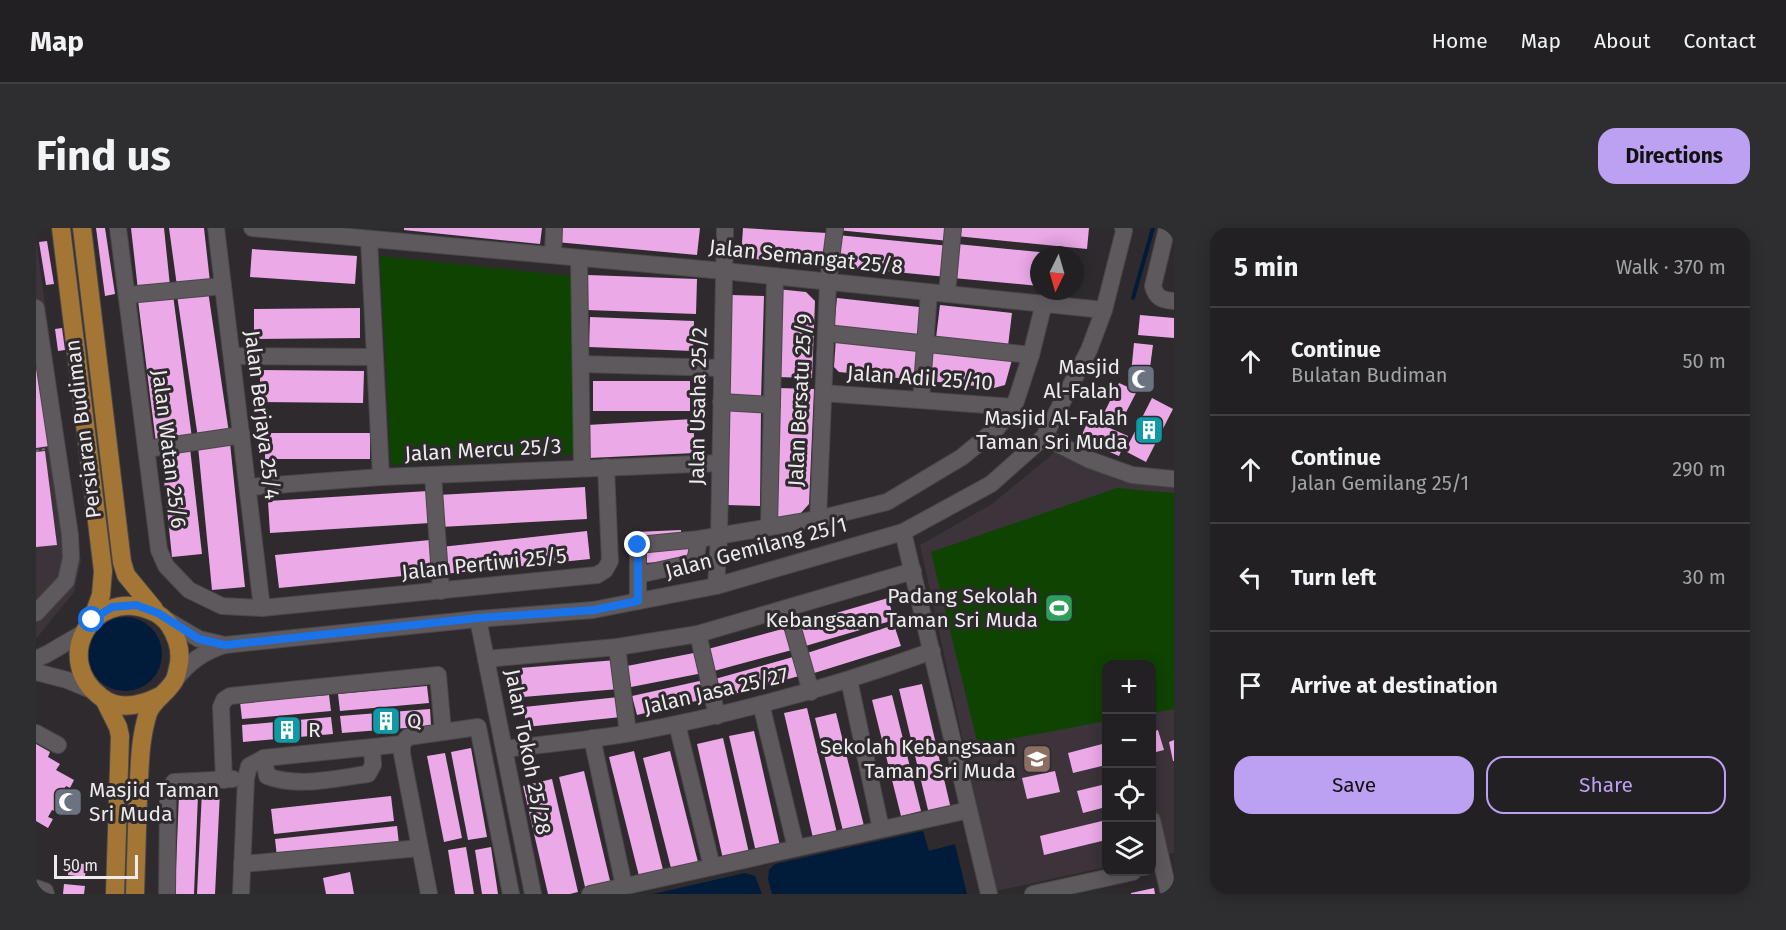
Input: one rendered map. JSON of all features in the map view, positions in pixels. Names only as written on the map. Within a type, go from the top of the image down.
[{"type":"main road","name":"Persiaran Budiman","points":[[61,228],[103,571],[101,595],[88,626]]},
{"type":"main road","name":"Persiaran Budiman","points":[[82,228],[122,562],[126,576],[141,596],[161,616]]},
{"type":"main road","points":[[115,894],[120,736],[118,727],[81,673],[78,652],[88,626],[112,607],[136,605],[161,616],[177,638],[180,659],[174,681],[150,709],[141,740],[135,894]]},
{"type":"main road","points":[[98,695],[123,706],[143,705],[160,696]]},
{"type":"street","name":"Jalan Watan 25/6","points":[[118,228],[159,550],[166,566],[189,590],[222,606],[262,608]]},
{"type":"street","name":"Jalan Berjaya 25/4","points":[[216,228],[262,608]]},
{"type":"street","name":"Jalan Semangat 25/8","points":[[252,228],[378,236],[1104,310]]},
{"type":"street","points":[[552,255],[554,228]]},
{"type":"street","name":"Jalan Usaha 25/2","points":[[716,586],[725,228]]},
{"type":"street","name":"Jalan Bersatu 25/9","points":[[818,519],[828,282],[835,228]]},
{"type":"street","points":[[947,294],[953,228]]},
{"type":"street","name":"Jalan Gemilang 25/1","points":[[174,681],[189,663],[208,650],[225,645],[478,618],[594,610],[716,586],[903,532],[991,484],[1044,437],[1089,350],[1104,310],[1123,228]]},
{"type":"street","points":[[1167,228],[1153,286],[1155,294],[1168,300]]},
{"type":"street","points":[[378,236],[375,357],[381,477]]},
{"type":"street","points":[[579,258],[582,468]]},
{"type":"street","points":[[769,526],[775,276]]},
{"type":"street","points":[[127,295],[223,286]]},
{"type":"street","points":[[921,400],[929,292]]},
{"type":"street","points":[[638,601],[638,545],[699,539],[818,519],[887,502],[962,457],[997,428],[1014,407],[1031,355],[1044,303]]},
{"type":"street","points":[[36,308],[38,340],[70,535],[71,558],[66,581],[36,613]]},
{"type":"street","points":[[826,333],[1031,355]]},
{"type":"street","points":[[232,356],[375,357]]},
{"type":"street","points":[[581,364],[722,368]]},
{"type":"street","name":"Jalan Adil 25/10","points":[[823,393],[1014,407]]},
{"type":"street","points":[[721,402],[772,405]]},
{"type":"street","points":[[147,449],[242,435]]},
{"type":"street","points":[[1044,437],[1090,460],[1132,475],[1174,479]]},
{"type":"street","name":"Jalan Mercu 25/3","points":[[249,487],[381,477],[720,463]]},
{"type":"street","name":"Jalan Pertiwi 25/5","points":[[262,608],[597,575],[605,570],[610,561],[606,467]]},
{"type":"street","points":[[434,475],[441,591]]},
{"type":"street","points":[[903,532],[989,894]]},
{"type":"street","points":[[638,574],[692,563],[696,557],[699,539]]},
{"type":"street","points":[[486,659],[617,647],[698,634],[913,571]]},
{"type":"street","points":[[787,608],[811,692]]},
{"type":"street","name":"Jalan Gemilang 25/1","points":[[161,616],[199,639],[225,645]]},
{"type":"street","name":"Jalan Tokoh 25/28","points":[[478,618],[533,894]]},
{"type":"street","points":[[36,659],[88,626]]},
{"type":"street","points":[[698,634],[717,716]]},
{"type":"street","points":[[617,647],[628,734]]},
{"type":"street","name":"Jalan Jasa 25/27","points":[[504,749],[628,734],[717,716],[811,692],[932,651]]},
{"type":"street","points":[[36,672],[67,680],[98,695]]},
{"type":"street","points":[[224,780],[221,707],[224,700],[230,696],[438,675],[443,732]]},
{"type":"street","points":[[849,680],[881,829]]},
{"type":"street","points":[[761,704],[796,848]]},
{"type":"street","points":[[677,724],[712,867]]},
{"type":"street","points":[[429,894],[402,744],[408,737],[478,727],[511,894]]},
{"type":"street","points":[[36,733],[58,745]]},
{"type":"street","points":[[591,738],[624,886]]},
{"type":"street","points":[[241,894],[246,778],[249,766],[264,758],[402,744]]},
{"type":"street","points":[[264,758],[267,776],[283,782],[318,780],[368,774],[373,765],[372,748]]},
{"type":"street","points":[[167,894],[168,791],[174,782],[246,778]]},
{"type":"street","points":[[590,894],[969,810]]},
{"type":"street","points":[[1152,822],[1168,894]]},
{"type":"street","points":[[242,864],[420,848]]},
{"type":"street","points":[[1033,894],[1079,889],[1120,876]]},
{"type":"street","points":[[36,888],[45,891],[46,894]]},
{"type":"shaded area","points":[[36,239],[81,561],[74,592],[36,639]]},
{"type":"shaded area","name":"Padang Sekolah Kebangsaan Taman Sri Muda","points":[[1055,452],[1120,481],[1174,487],[1174,853],[1156,857],[1156,660],[1102,660],[1102,868],[996,891],[920,545],[992,504]]},
{"type":"green space","points":[[380,256],[572,276],[577,454],[391,465]]},
{"type":"green space","name":"Padang Sekolah Kebangsaan Taman Sri Muda","points":[[1117,488],[1174,493],[1174,709],[1156,712],[1156,660],[1102,660],[1102,722],[978,745],[931,552]]},
{"type":"water","points":[[125,617],[146,623],[156,633],[162,654],[156,675],[146,685],[125,691],[104,685],[94,675],[88,654],[94,633],[104,623]]},
{"type":"water","points":[[923,831],[929,851],[955,844],[967,894],[772,894],[768,879],[769,870],[775,864]]},
{"type":"water","points":[[745,873],[755,876],[762,894],[653,894]]},
{"type":"building","points":[[96,228],[105,228],[115,294],[105,296]]},
{"type":"building","points":[[131,228],[164,228],[170,286],[138,290]]},
{"type":"building","points":[[169,228],[204,228],[210,282],[177,286]]},
{"type":"building","points":[[404,228],[542,228],[540,244],[404,230]]},
{"type":"building","points":[[557,228],[700,228],[697,255],[556,242]]},
{"type":"building","points":[[743,228],[827,233],[825,264],[741,258]]},
{"type":"building","points":[[837,228],[950,228],[949,241],[837,230]]},
{"type":"building","points":[[957,228],[1089,228],[1087,249],[1084,249],[1084,246],[1057,246],[956,236]]},
{"type":"building","points":[[837,235],[950,246],[947,277],[834,266]]},
{"type":"building","points":[[47,241],[54,284],[46,285],[39,242]]},
{"type":"building","points":[[957,244],[1030,251],[1030,285],[953,278]]},
{"type":"building","points":[[252,249],[357,256],[355,284],[250,277]]},
{"type":"building","points":[[588,275],[697,279],[696,314],[587,310]]},
{"type":"building","points":[[777,289],[806,292],[815,301],[812,378],[776,377]]},
{"type":"building","points":[[208,291],[229,433],[198,438],[177,295]]},
{"type":"building","points":[[173,295],[192,438],[156,443],[138,300]]},
{"type":"building","points":[[731,295],[764,296],[761,399],[728,398]]},
{"type":"building","points":[[837,298],[928,308],[925,338],[834,329]]},
{"type":"building","points":[[940,305],[1012,313],[1008,346],[936,338]]},
{"type":"building","points":[[360,308],[360,338],[254,339],[254,309]]},
{"type":"building","points":[[1140,315],[1174,318],[1174,338],[1138,335]]},
{"type":"building","points":[[590,317],[694,321],[693,351],[589,347]]},
{"type":"building","points":[[62,328],[65,350],[58,351],[55,329]]},
{"type":"building","points":[[836,338],[920,346],[917,380],[839,372],[834,367]]},
{"type":"building","points":[[1134,343],[1153,345],[1149,375],[1131,374]]},
{"type":"building","points":[[932,347],[1013,356],[1005,385],[994,388],[929,381]]},
{"type":"building","points":[[36,361],[49,446],[36,448]]},
{"type":"building","points":[[260,370],[364,371],[363,403],[260,402]]},
{"type":"building","points":[[593,381],[690,381],[690,411],[593,411]]},
{"type":"building","points":[[1119,383],[1137,391],[1120,424],[1103,415]]},
{"type":"building","points":[[777,388],[814,389],[809,504],[800,514],[773,519]]},
{"type":"building","name":"Masjid Al-Falah Taman Sri Muda","points":[[1152,398],[1173,409],[1146,462],[1125,451]]},
{"type":"building","points":[[728,409],[761,410],[760,506],[727,505]]},
{"type":"building","points":[[693,419],[695,453],[589,458],[587,425]]},
{"type":"building","points":[[1089,419],[1128,436],[1119,456],[1080,439]]},
{"type":"building","points":[[265,433],[370,433],[370,459],[265,459]]},
{"type":"building","points":[[230,443],[245,587],[212,590],[198,446]]},
{"type":"building","points":[[190,448],[202,554],[172,557],[161,451]]},
{"type":"building","points":[[45,451],[57,545],[36,547],[36,452]]},
{"type":"building","points":[[585,487],[587,519],[440,527],[438,495]]},
{"type":"building","points":[[428,491],[430,523],[270,533],[268,501]]},
{"type":"building","points":[[681,530],[681,539],[689,547],[690,561],[641,563],[636,532]]},
{"type":"building","points":[[587,531],[590,559],[444,574],[441,547]]},
{"type":"building","points":[[430,540],[434,573],[279,588],[275,555]]},
{"type":"building","points":[[888,598],[894,620],[802,647],[795,625]]},
{"type":"building","points":[[894,625],[901,646],[811,674],[804,654]]},
{"type":"building","points":[[786,628],[792,650],[714,671],[708,649]]},
{"type":"building","points":[[699,652],[703,673],[631,687],[627,666]]},
{"type":"building","points":[[793,657],[799,676],[720,698],[715,679]]},
{"type":"building","points":[[616,660],[619,689],[523,697],[520,668]]},
{"type":"building","points":[[704,680],[709,698],[637,715],[632,696]]},
{"type":"building","points":[[922,684],[951,809],[929,814],[899,689]]},
{"type":"building","name":"Q","points":[[427,686],[429,703],[340,711],[338,694]]},
{"type":"building","name":"R","points":[[329,695],[331,711],[242,719],[240,702]]},
{"type":"building","points":[[892,695],[921,811],[901,816],[872,700]]},
{"type":"building","points":[[619,697],[621,717],[526,727],[524,707]]},
{"type":"building","points":[[807,708],[837,833],[813,838],[784,713]]},
{"type":"building","name":"Q","points":[[430,709],[431,726],[342,733],[340,716]]},
{"type":"building","points":[[836,713],[864,826],[843,831],[815,718]]},
{"type":"building","name":"R","points":[[331,717],[333,734],[243,742],[242,725]]},
{"type":"building","points":[[1158,730],[1164,750],[1156,752],[1156,731]]},
{"type":"building","points":[[754,731],[780,846],[756,852],[729,736]]},
{"type":"building","points":[[723,738],[749,853],[723,859],[697,744]]},
{"type":"building","points":[[1174,740],[1174,761],[1173,761],[1169,742]]},
{"type":"building","name":"Masjid Taman Sri Muda","points":[[36,744],[50,752],[48,757],[60,764],[56,770],[74,780],[70,788],[66,786],[60,796],[65,799],[58,812],[52,810],[48,817],[53,819],[48,828],[36,821]]},
{"type":"building","points":[[1102,744],[1102,766],[1073,773],[1068,753]]},
{"type":"building","points":[[471,748],[487,837],[468,840],[451,752]]},
{"type":"building","points":[[634,751],[664,874],[640,880],[609,757]]},
{"type":"building","points":[[670,751],[699,866],[672,872],[643,758]]},
{"type":"building","points":[[445,753],[462,838],[444,842],[427,756]]},
{"type":"building","points":[[584,771],[611,885],[586,891],[559,777]]},
{"type":"building","points":[[1055,771],[1060,792],[1027,799],[1022,778]]},
{"type":"building","points":[[552,779],[578,892],[570,894],[548,894],[523,786]]},
{"type":"building","points":[[1102,785],[1102,808],[1083,813],[1077,791]]},
{"type":"building","points":[[202,791],[220,792],[215,894],[197,894]]},
{"type":"building","points":[[179,794],[198,795],[194,894],[175,894]]},
{"type":"building","points":[[391,796],[394,821],[274,834],[271,809]]},
{"type":"building","points":[[1102,821],[1102,841],[1044,855],[1040,836]]},
{"type":"building","points":[[397,826],[399,844],[277,857],[275,839]]},
{"type":"building","points":[[466,847],[474,894],[455,894],[448,850]]},
{"type":"building","points":[[491,847],[498,894],[482,894],[475,850]]},
{"type":"building","points":[[69,863],[86,864],[85,877],[68,875]]},
{"type":"building","points":[[350,872],[354,894],[326,894],[323,878]]},
{"type":"building","points":[[64,884],[85,886],[84,894],[63,894]]},
{"type":"building","points":[[1154,888],[1155,894],[1131,894],[1131,893]]},
{"type":"waterway","points":[[1133,298],[1153,228]]},
{"type":"place","name":"Masjid Al-Falah","points":[[1141,379]]},
{"type":"place","name":"Masjid Al-Falah Taman Sri Muda","points":[[1149,430]]},
{"type":"place","name":"Padang Sekolah Kebangsaan Taman Sri Muda","points":[[1059,608]]},
{"type":"place","name":"Q","points":[[386,721]]},
{"type":"place","name":"R","points":[[287,730]]},
{"type":"place","name":"Sekolah Kebangsaan Taman Sri Muda","points":[[1037,759]]},
{"type":"place","name":"Masjid Taman Sri Muda","points":[[68,802]]},
{"type":"route","points":[[92,620],[112,607],[136,605],[158,613],[199,639],[225,645],[478,618],[594,610],[638,601],[636,549],[638,545]]}]
